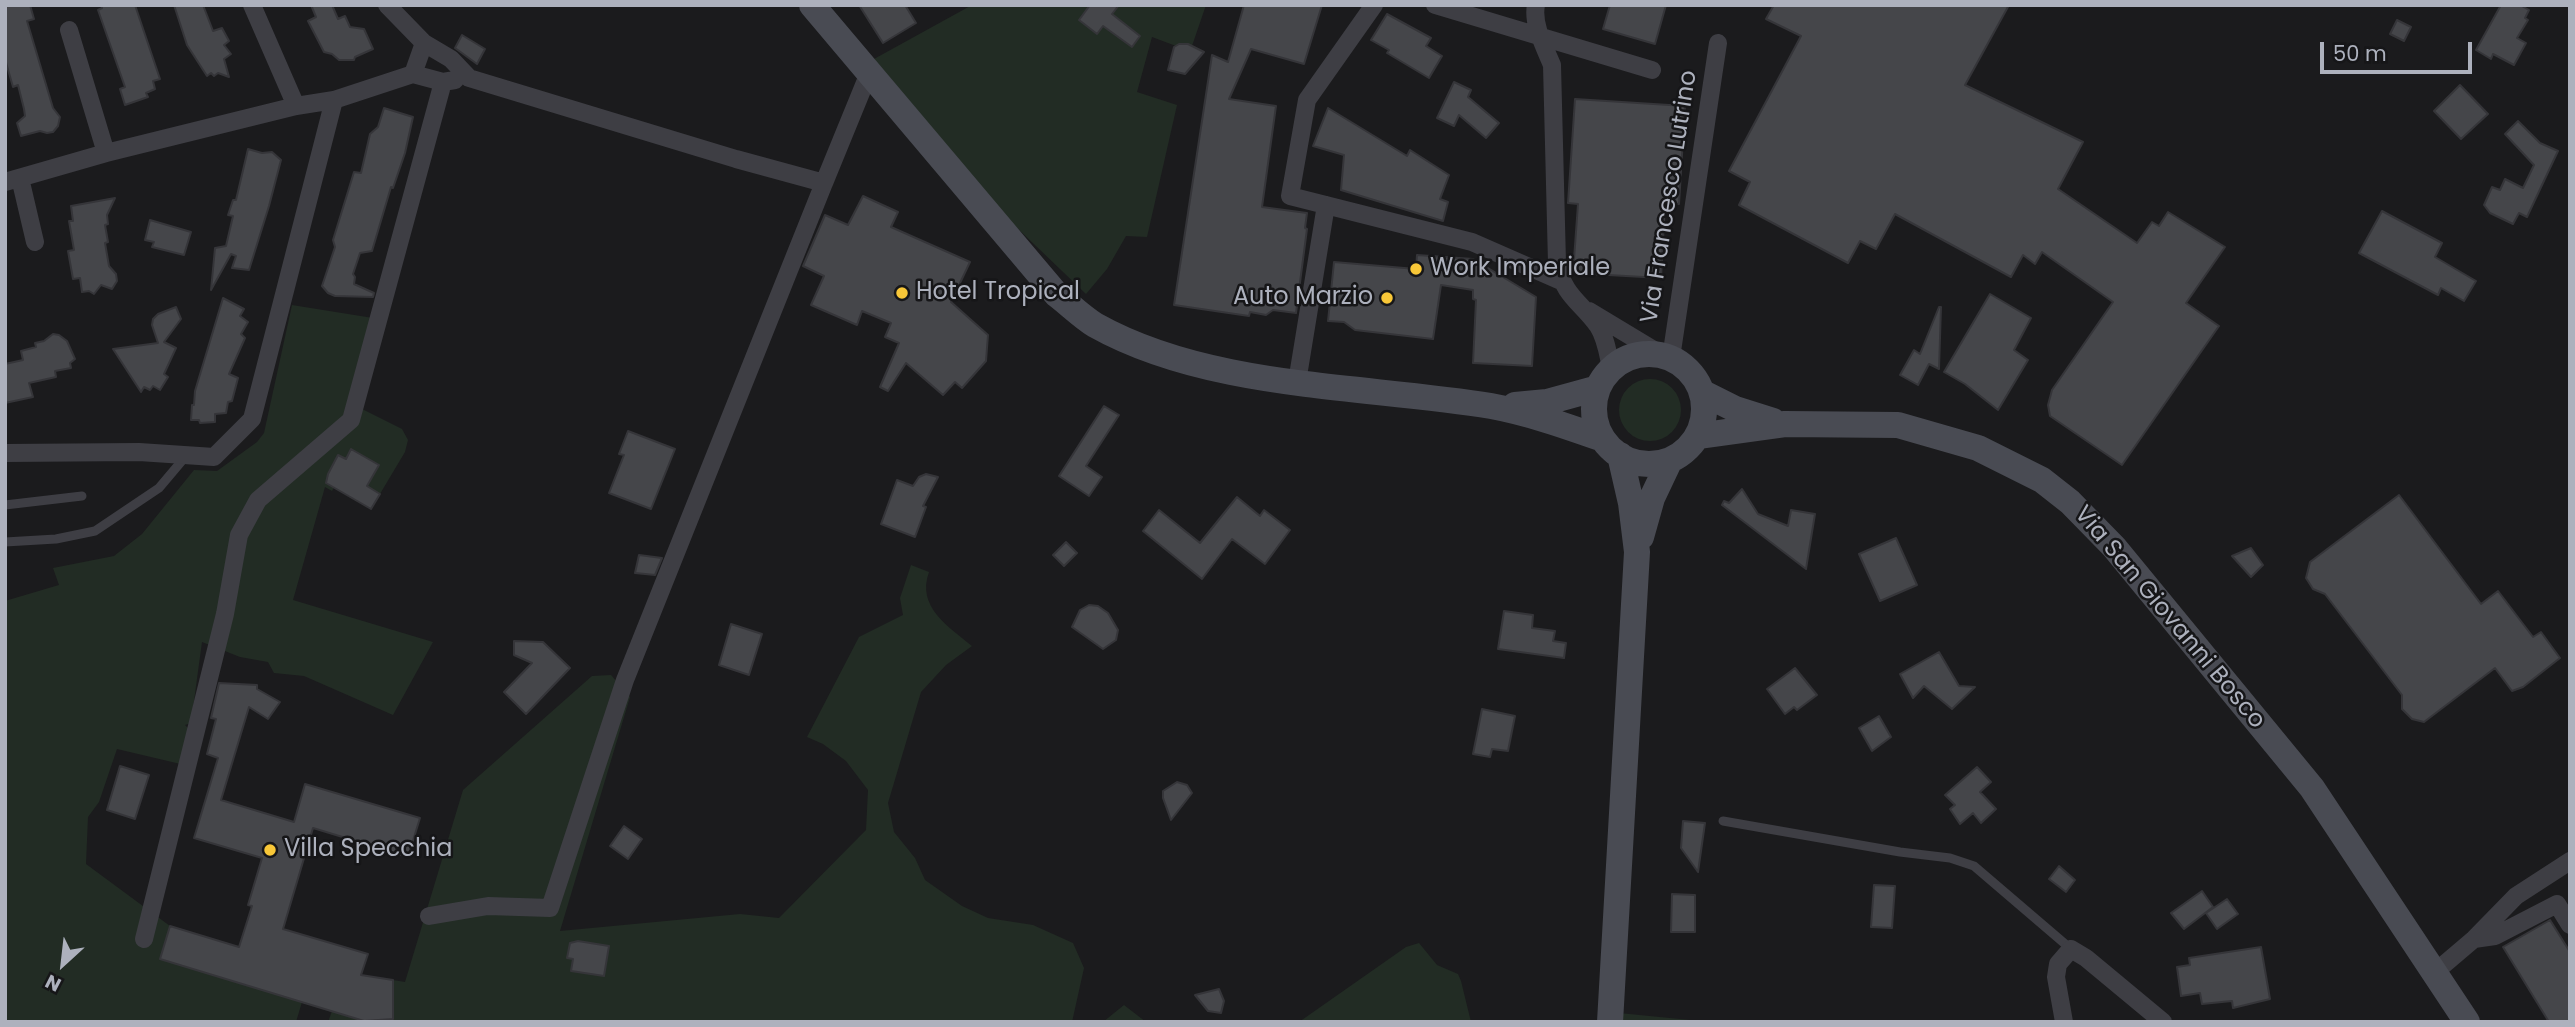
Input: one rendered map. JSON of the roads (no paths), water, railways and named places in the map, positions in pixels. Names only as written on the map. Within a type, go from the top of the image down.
[{"type":"main road","points":[[812,5],[1057,295],[1093,324],[1140,346],[1245,376],[1493,406],[1549,420],[1611,447],[1636,462],[1653,464],[1681,454],[1698,436],[1705,408],[1703,393],[1685,366],[1666,356],[1644,354],[1626,358],[1605,378],[1547,402],[1493,406]]},
{"type":"main road","points":[[1605,378],[1594,405],[1596,423],[1611,447],[1631,503],[1637,552],[1610,1022]]},
{"type":"main road","points":[[1703,393],[1735,410],[1785,424]]},
{"type":"main road","name":"Via San Giovanni Bosco","points":[[1698,436],[1785,424],[1898,425],[1978,448],[2042,480],[2070,502],[2114,547],[2312,788],[2467,1022]]},
{"type":"main road","points":[[1637,552],[1652,498],[1670,460]]},
{"type":"street","points":[[252,5],[296,106]]},
{"type":"street","points":[[387,5],[424,43],[451,59],[469,78]]},
{"type":"street","points":[[1374,5],[1307,100],[1290,196],[1472,242],[1561,281]]},
{"type":"street","points":[[1435,5],[1652,70]]},
{"type":"street","points":[[1536,5],[1540,36],[1552,65],[1558,262],[1561,281],[1598,327],[1605,342],[1605,378]]},
{"type":"street","points":[[69,30],[106,153]]},
{"type":"street","points":[[412,74],[424,43]]},
{"type":"street","name":"Via Francesco Lutrino","points":[[1666,356],[1718,43]]},
{"type":"street","points":[[429,916],[488,906],[550,908],[625,680],[869,73]]},
{"type":"street","points":[[35,242],[13,180],[106,153],[296,106],[334,100],[412,74],[443,82],[469,78],[824,183]]},
{"type":"street","points":[[144,939],[225,614],[239,535],[258,500],[351,420],[443,82]]},
{"type":"street","points":[[5,453],[139,452],[214,457],[253,419],[334,100]]},
{"type":"street","points":[[1297,382],[1326,205]]},
{"type":"street","points":[[1577,304],[1666,356]]},
{"type":"street","points":[[2434,973],[2474,939],[2516,896],[2570,862]]},
{"type":"street","points":[[2474,939],[2495,936],[2557,904],[2570,925]]},
{"type":"street","points":[[2064,1022],[2056,977],[2058,964],[2071,949],[2086,958],[2163,1022]]},
{"type":"lane","points":[[5,542],[56,539],[95,531],[159,488],[187,455]]},
{"type":"lane","points":[[5,505],[82,496]]},
{"type":"lane","points":[[1723,821],[1900,852],[1950,858],[1974,866],[2071,949]]},
{"type":"place","name":"Work Imperiale","points":[[1416,269]]},
{"type":"place","name":"Hotel Tropical","points":[[902,293]]},
{"type":"place","name":"Auto Marzio","points":[[1387,298]]},
{"type":"place","name":"Villa Specchia","points":[[270,850]]}]
